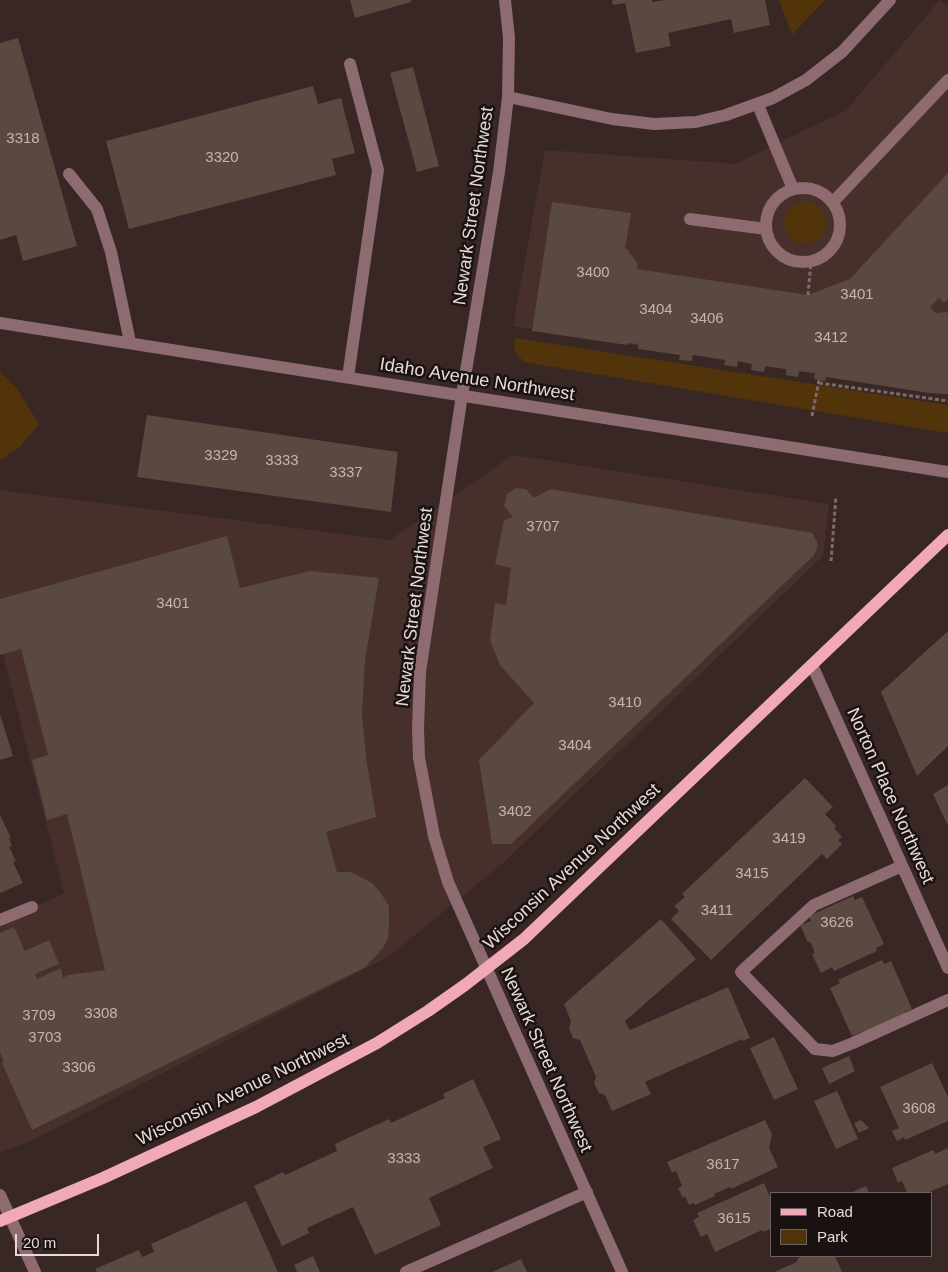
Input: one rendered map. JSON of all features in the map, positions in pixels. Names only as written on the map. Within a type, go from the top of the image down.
[{"type":"main road","name":"Wisconsin Avenue Northwest","points":[[5,1219],[103,1178],[256,1107],[339,1064],[405,1025],[486,969],[531,932],[948,535]]},
{"type":"street","name":"Newark Street Northwest","points":[[505,0],[509,38],[508,97],[499,172],[462,395],[420,672],[418,729],[421,773],[434,836],[448,882],[622,1272]]},
{"type":"street","points":[[508,97],[612,119],[654,124],[696,122],[726,115],[758,105],[791,90],[842,52],[890,0]]},
{"type":"street","points":[[348,377],[378,170],[350,64]]},
{"type":"street","points":[[833,202],[948,80]]},
{"type":"street","points":[[758,105],[792,189]]},
{"type":"street","points":[[69,174],[97,209],[111,252],[130,342]]},
{"type":"street","points":[[804,187],[815,189],[825,194],[833,202],[839,213],[841,226],[838,238],[832,249],[822,257],[811,261],[798,262],[776,251],[769,241],[766,218],[775,200],[783,193],[804,187]]},
{"type":"street","points":[[690,218],[766,229]]},
{"type":"street","name":"Idaho Avenue Northwest","points":[[0,323],[948,472]]},
{"type":"street","name":"Norton Place Northwest","points":[[812,665],[948,968]]},
{"type":"street","points":[[902,866],[814,905],[741,972],[814,1049],[833,1051],[948,1000]]},
{"type":"street","points":[[0,920],[32,907]]},
{"type":"street","points":[[406,1272],[586,1192]]},
{"type":"street","points":[[0,1195],[5,1219],[35,1272]]},
{"type":"path","points":[[808,295],[811,261]]},
{"type":"path","points":[[812,416],[819,382],[948,401]]},
{"type":"path","points":[[830,561],[836,496]]},
{"type":"shaded area","points":[[940,0],[948,7],[948,395],[513,326],[545,150],[736,164],[846,110]]},
{"type":"shaded area","points":[[513,455],[829,504],[823,556],[503,863],[388,957],[29,1142],[0,1152],[0,924],[64,893],[0,643],[0,490],[390,540]]},
{"type":"green space","points":[[779,0],[825,0],[792,35]]},
{"type":"green space","points":[[809,202],[817,205],[823,211],[826,223],[823,235],[817,241],[801,244],[793,241],[787,235],[784,219],[787,211],[793,205]]},
{"type":"green space","points":[[515,338],[948,405],[948,433],[524,362],[514,351]]},
{"type":"green space","points":[[0,372],[16,387],[39,424],[19,448],[0,460]]},
{"type":"building","points":[[350,0],[411,0],[411,2],[355,18]]},
{"type":"building","points":[[612,0],[652,0],[653,2],[664,0],[765,0],[770,25],[734,33],[731,19],[668,33],[671,46],[636,53],[625,3],[613,5]]},
{"type":"building","points":[[18,38],[77,246],[23,261],[16,235],[0,240],[0,43]]},
{"type":"building","points":[[413,67],[439,166],[417,172],[390,73]]},
{"type":"building","points":[[313,86],[318,104],[341,98],[355,153],[332,159],[336,175],[129,229],[106,141]]},
{"type":"building","points":[[948,173],[948,299],[944,303],[939,298],[930,307],[936,313],[946,312],[948,314],[948,394],[929,393],[826,377],[825,381],[814,379],[815,373],[799,371],[798,377],[786,375],[786,369],[765,366],[764,372],[751,370],[752,364],[738,361],[737,367],[724,365],[725,360],[693,355],[692,361],[679,360],[680,355],[638,349],[638,344],[627,343],[627,345],[532,331],[552,202],[631,213],[625,249],[627,249],[638,264],[637,269],[808,295],[850,279]]},
{"type":"building","points":[[147,415],[398,452],[391,512],[137,477]]},
{"type":"building","points":[[516,488],[526,489],[534,498],[550,489],[812,533],[817,542],[817,548],[814,555],[511,844],[492,844],[479,760],[534,703],[500,665],[490,640],[495,603],[506,605],[511,568],[495,564],[504,520],[513,517],[504,506],[507,494]]},
{"type":"building","points":[[227,536],[240,588],[310,571],[379,578],[365,660],[362,715],[367,764],[376,817],[326,832],[337,872],[351,872],[372,883],[389,906],[388,938],[383,948],[364,968],[32,1130],[2,1063],[4,1062],[0,1052],[0,933],[14,927],[25,951],[49,940],[59,964],[35,974],[37,979],[61,968],[63,978],[68,975],[105,970],[67,814],[47,820],[32,760],[48,755],[21,649],[0,655],[0,599]]},
{"type":"building","points":[[948,631],[948,746],[917,776],[881,692]]},
{"type":"building","points":[[0,714],[13,756],[0,760]]},
{"type":"building","points":[[805,778],[833,807],[825,814],[836,826],[834,828],[842,837],[838,840],[842,844],[827,859],[822,854],[711,960],[671,919],[679,911],[674,906],[685,897],[682,894]]},
{"type":"building","points":[[948,785],[948,826],[933,794]]},
{"type":"building","points":[[0,815],[11,838],[9,839],[12,846],[9,847],[16,861],[13,862],[23,883],[0,893]]},
{"type":"building","points":[[853,896],[855,900],[862,897],[884,944],[876,948],[877,951],[834,971],[832,967],[821,973],[812,954],[815,953],[810,941],[808,943],[801,925],[811,921],[809,916]]},
{"type":"building","points":[[661,919],[696,959],[625,1021],[630,1030],[728,987],[750,1038],[743,1041],[742,1039],[645,1082],[651,1094],[612,1111],[605,1095],[599,1093],[594,1083],[596,1077],[580,1040],[573,1038],[569,1028],[571,1021],[564,1004]]},
{"type":"building","points":[[882,960],[884,964],[891,961],[912,1009],[905,1012],[906,1014],[862,1034],[861,1032],[852,1036],[830,988],[840,983],[838,980]]},
{"type":"building","points":[[774,1037],[798,1089],[774,1100],[750,1048]]},
{"type":"building","points":[[849,1056],[855,1071],[829,1084],[822,1068]]},
{"type":"building","points":[[932,1063],[948,1097],[948,1121],[905,1140],[904,1137],[897,1141],[892,1131],[899,1128],[880,1087]]},
{"type":"building","points":[[473,1079],[501,1139],[483,1147],[493,1168],[429,1198],[441,1225],[375,1255],[353,1207],[307,1228],[309,1233],[282,1246],[254,1186],[283,1172],[285,1175],[337,1151],[335,1144],[389,1119],[391,1123],[445,1098],[443,1094]]},
{"type":"building","points":[[837,1091],[858,1139],[836,1149],[814,1101]]},
{"type":"building","points":[[765,1120],[772,1134],[769,1148],[778,1167],[731,1189],[730,1187],[714,1194],[715,1196],[695,1205],[694,1203],[689,1205],[685,1196],[683,1198],[678,1188],[682,1186],[676,1171],[672,1173],[667,1162]]},
{"type":"building","points":[[861,1120],[869,1128],[859,1133],[854,1123]]},
{"type":"building","points":[[948,1148],[948,1184],[929,1192],[907,1192],[902,1181],[898,1183],[892,1168],[933,1150],[935,1154]]},
{"type":"building","points":[[764,1183],[770,1197],[770,1229],[763,1232],[762,1230],[715,1252],[707,1234],[701,1237],[693,1220],[699,1217],[697,1213]]},
{"type":"building","points":[[866,1186],[869,1192],[852,1192]]},
{"type":"building","points":[[246,1201],[278,1272],[97,1272],[95,1269],[139,1250],[142,1257],[154,1252],[151,1244]]},
{"type":"building","points":[[313,1256],[320,1272],[297,1272],[294,1265]]},
{"type":"building","points":[[800,1257],[835,1257],[842,1272],[774,1272],[797,1262]]},
{"type":"building","points":[[521,1259],[527,1272],[492,1272]]}]
